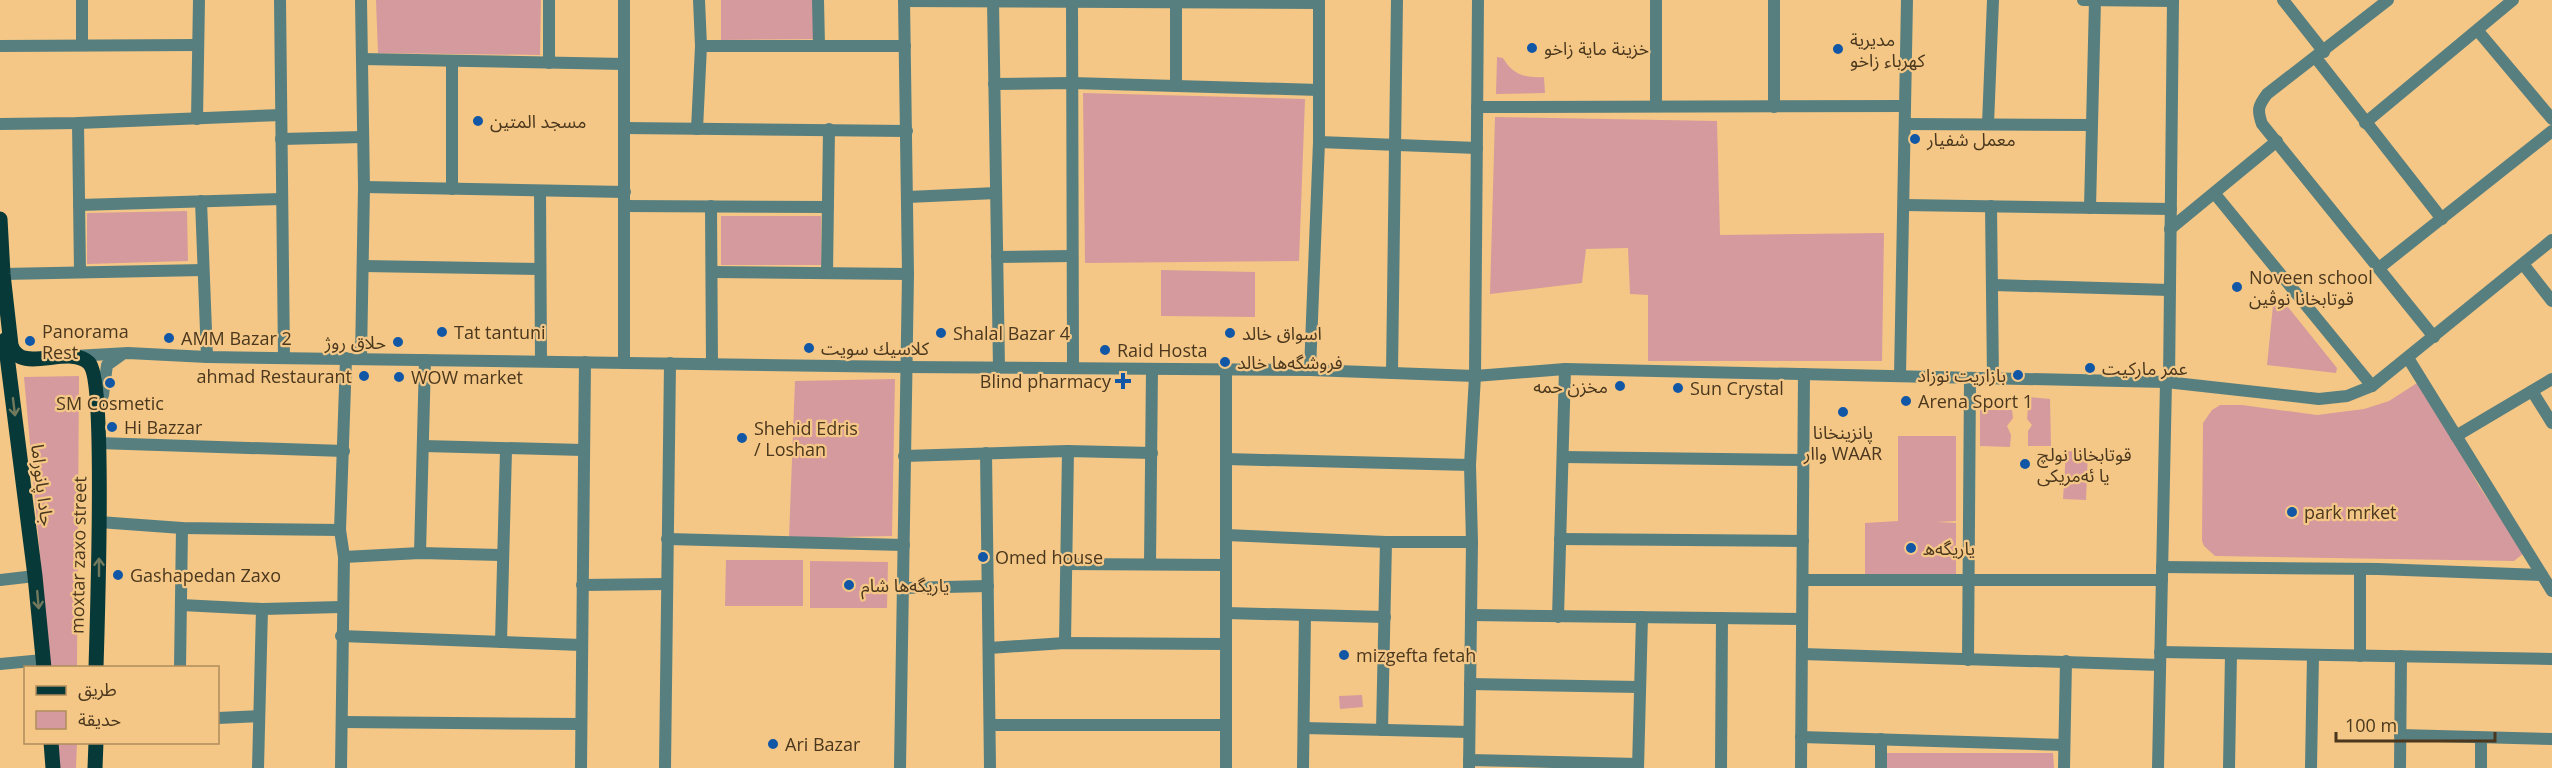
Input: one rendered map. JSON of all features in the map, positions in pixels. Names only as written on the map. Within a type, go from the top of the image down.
[{"type":"main road","points":[[0,219],[3,274],[11,345],[14,353],[25,359],[75,356]]},
{"type":"main road","name":"جادا پانوراما","points":[[0,307],[2,343],[35,576],[43,664]]},
{"type":"main road","name":"moxtar zaxo street","points":[[75,356],[88,362],[92,368],[97,406],[99,522],[96,666]]},
{"type":"main road","points":[[51,744],[53,768]]},
{"type":"main road","points":[[95,768],[96,744]]},
{"type":"street","points":[[82,0],[82,44]]},
{"type":"street","points":[[197,119],[199,0]]},
{"type":"street","points":[[280,0],[284,358]]},
{"type":"street","points":[[361,0],[364,188],[361,358]]},
{"type":"street","points":[[549,0],[549,63]]},
{"type":"street","points":[[624,0],[624,363]]},
{"type":"street","points":[[697,129],[701,46],[699,0]]},
{"type":"street","points":[[818,0],[819,45]]},
{"type":"street","points":[[900,768],[908,274],[904,0],[1319,1],[1319,142],[1310,370]]},
{"type":"street","points":[[1392,373],[1397,0]]},
{"type":"street","points":[[1478,0],[1475,376],[1470,465],[1472,542],[1469,764],[1638,766],[1642,618]]},
{"type":"street","points":[[1656,0],[1656,106]]},
{"type":"street","points":[[1774,0],[1774,107]]},
{"type":"street","points":[[1900,376],[1906,0]]},
{"type":"street","points":[[1988,124],[1994,0]]},
{"type":"street","points":[[2083,0],[2172,0],[2170,290],[2158,768]]},
{"type":"street","points":[[2090,208],[2095,0]]},
{"type":"street","points":[[2283,0],[2365,123],[2442,219]]},
{"type":"street","points":[[2388,0],[2267,94],[2259,105],[2262,124],[2434,337]]},
{"type":"street","points":[[2365,123],[2478,32],[2513,0]]},
{"type":"street","points":[[993,1],[999,368]]},
{"type":"street","points":[[1072,1],[1073,368]]},
{"type":"street","points":[[1176,1],[1176,86]]},
{"type":"street","points":[[2478,32],[2552,119]]},
{"type":"street","points":[[0,46],[197,45]]},
{"type":"street","points":[[701,46],[905,46]]},
{"type":"street","points":[[362,60],[624,64]]},
{"type":"street","points":[[452,61],[452,189]]},
{"type":"street","points":[[994,84],[1072,82],[1319,90]]},
{"type":"street","points":[[1477,106],[1905,106]]},
{"type":"street","points":[[0,124],[281,115]]},
{"type":"street","points":[[78,123],[80,272]]},
{"type":"street","points":[[1905,124],[2092,125]]},
{"type":"street","points":[[625,128],[907,131]]},
{"type":"street","points":[[827,273],[829,129]]},
{"type":"street","points":[[2379,268],[2552,131]]},
{"type":"street","points":[[281,139],[363,137]]},
{"type":"street","points":[[2170,229],[2277,141]]},
{"type":"street","points":[[1319,142],[1477,148]]},
{"type":"street","points":[[364,188],[625,192]]},
{"type":"street","points":[[540,191],[541,361]]},
{"type":"street","points":[[908,197],[996,193]]},
{"type":"street","points":[[2215,194],[2372,386]]},
{"type":"street","points":[[79,205],[282,198]]},
{"type":"street","points":[[201,201],[207,357]]},
{"type":"street","points":[[1904,205],[2170,209]]},
{"type":"street","points":[[625,206],[828,207]]},
{"type":"street","points":[[711,206],[712,364]]},
{"type":"street","points":[[1991,206],[1994,378]]},
{"type":"street","points":[[75,356],[128,353],[207,357],[624,363],[1310,370],[1475,376],[1565,369],[2167,382],[2319,399],[2347,396],[2372,386],[2552,240]]},
{"type":"street","points":[[998,257],[1072,256]]},
{"type":"street","points":[[2523,264],[2552,301]]},
{"type":"street","points":[[364,266],[540,269]]},
{"type":"street","points":[[3,274],[203,270]]},
{"type":"street","points":[[712,272],[908,274]]},
{"type":"street","points":[[1994,285],[2170,290]]},
{"type":"street","points":[[97,406],[103,395],[107,364],[115,357],[128,353]]},
{"type":"street","points":[[341,768],[343,722],[341,607],[344,557],[340,530],[346,358]]},
{"type":"street","points":[[2408,358],[2552,591]]},
{"type":"street","points":[[420,553],[425,360]]},
{"type":"street","points":[[581,768],[585,362]]},
{"type":"street","points":[[665,768],[670,363]]},
{"type":"street","points":[[1150,564],[1152,369]]},
{"type":"street","points":[[1226,369],[1226,768]]},
{"type":"street","points":[[1558,616],[1565,369]]},
{"type":"street","points":[[1801,768],[1804,374]]},
{"type":"street","points":[[1968,660],[1970,378]]},
{"type":"street","points":[[2456,436],[2552,379]]},
{"type":"street","points":[[2532,391],[2552,423]]},
{"type":"street","points":[[98,443],[344,451]]},
{"type":"street","points":[[424,446],[506,450],[583,450]]},
{"type":"street","points":[[501,642],[501,555],[506,450]]},
{"type":"street","points":[[904,456],[1068,451],[1152,453]]},
{"type":"street","points":[[1065,644],[1068,451]]},
{"type":"street","points":[[986,453],[990,768]]},
{"type":"street","points":[[1563,457],[1804,459]]},
{"type":"street","points":[[1226,459],[1470,465]]},
{"type":"street","points":[[99,522],[182,528],[340,530]]},
{"type":"street","points":[[180,666],[182,528]]},
{"type":"street","points":[[1226,535],[1386,542],[1472,542]]},
{"type":"street","points":[[667,539],[904,545]]},
{"type":"street","points":[[1560,539],[1803,541]]},
{"type":"street","points":[[1382,730],[1386,542]]},
{"type":"street","points":[[344,557],[420,553],[501,555]]},
{"type":"street","points":[[1066,564],[1226,565]]},
{"type":"street","points":[[1803,580],[1970,580],[2360,569],[2542,575]]},
{"type":"street","points":[[2360,569],[2360,656]]},
{"type":"street","points":[[0,580],[35,576]]},
{"type":"street","points":[[582,585],[667,584]]},
{"type":"street","points":[[903,588],[988,586]]},
{"type":"street","points":[[181,604],[262,609],[341,607]]},
{"type":"street","points":[[258,768],[262,609]]},
{"type":"street","points":[[1226,612],[1385,616]]},
{"type":"street","points":[[1303,768],[1305,615]]},
{"type":"street","points":[[1471,615],[1802,619]]},
{"type":"street","points":[[1721,768],[1722,618]]},
{"type":"street","points":[[341,636],[581,645]]},
{"type":"street","points":[[989,648],[1065,644],[1226,644]]},
{"type":"street","points":[[1802,654],[2066,661],[2231,654],[2552,659]]},
{"type":"street","points":[[2229,768],[2231,654]]},
{"type":"street","points":[[2311,768],[2313,655]]},
{"type":"street","points":[[2400,768],[2401,656]]},
{"type":"street","points":[[2064,768],[2066,661]]},
{"type":"street","points":[[0,664],[43,664]]},
{"type":"street","points":[[1470,684],[1639,687]]},
{"type":"street","points":[[219,718],[259,716]]},
{"type":"street","points":[[343,722],[580,724]]},
{"type":"street","points":[[990,725],[1226,725]]},
{"type":"street","points":[[1304,728],[1468,732]]},
{"type":"street","points":[[2400,735],[2552,739]]},
{"type":"street","points":[[1801,737],[2064,745]]},
{"type":"street","points":[[2481,738],[2481,768]]},
{"type":"street","points":[[1881,740],[1881,768]]},
{"type":"green space","points":[[376,0],[541,0],[540,55],[378,53]]},
{"type":"green space","points":[[721,0],[824,0],[824,39],[721,40]]},
{"type":"green space","points":[[1497,57],[1503,58],[1515,72],[1531,77],[1544,77],[1545,93],[1496,94]]},
{"type":"green space","points":[[1083,93],[1305,99],[1299,261],[1085,263]]},
{"type":"green space","points":[[1495,117],[1717,121],[1720,235],[1884,233],[1882,361],[1648,361],[1648,295],[1630,294],[1628,248],[1586,249],[1582,283],[1490,294]]},
{"type":"green space","points":[[187,211],[188,261],[87,264],[87,213]]},
{"type":"green space","points":[[721,216],[821,216],[821,265],[721,265]]},
{"type":"green space","points":[[1161,270],[1255,272],[1255,317],[1161,316]]},
{"type":"green space","points":[[2273,306],[2288,307],[2337,368],[2336,373],[2267,365]]},
{"type":"green space","points":[[79,376],[77,666],[50,666],[24,377]]},
{"type":"green space","points":[[895,379],[892,536],[789,538],[795,381]]},
{"type":"green space","points":[[2417,383],[2422,386],[2479,486],[2524,553],[2514,561],[2215,556],[2204,546],[2202,541],[2203,423],[2212,410],[2220,405],[2242,405],[2317,415],[2364,409],[2389,401]]},
{"type":"green space","points":[[2029,397],[2050,399],[2051,446],[2028,446],[2028,431],[2032,425],[2027,419]]},
{"type":"green space","points":[[1980,410],[2012,410],[2013,418],[2007,426],[2011,435],[2010,447],[1980,446]]},
{"type":"green space","points":[[1898,436],[1956,436],[1956,521],[1937,522],[1956,523],[1956,574],[1865,574],[1865,523],[1898,521]]},
{"type":"green space","points":[[2066,451],[2088,452],[2086,500],[2063,499]]},
{"type":"green space","points":[[726,560],[803,560],[803,606],[725,606]]},
{"type":"green space","name":"ياريگه‌ها شام","points":[[810,561],[888,562],[887,608],[810,608]]},
{"type":"green space","points":[[1362,695],[1363,707],[1340,709],[1339,696]]},
{"type":"green space","points":[[56,744],[77,744],[76,768],[59,768]]},
{"type":"green space","points":[[1887,753],[2053,753],[2054,768],[1887,768]]},
{"type":"place","name":"خزينة ماية زاخو","points":[[1532,48]]},
{"type":"place","name":"مديرية كهرباء زاخو","points":[[1838,49]]},
{"type":"place","name":"مسجد المتين","points":[[478,121]]},
{"type":"place","name":"معمل شفيار","points":[[1915,139]]},
{"type":"place","name":"Noveen school قوتابخانا نوڤين","points":[[2237,287]]},
{"type":"place","name":"Tat tantuni","points":[[442,332]]},
{"type":"place","name":"Shalal Bazar 4","points":[[941,333]]},
{"type":"place","name":"اسواق خالد","points":[[1230,333]]},
{"type":"place","name":"AMM Bazar 2","points":[[169,338]]},
{"type":"place","name":"Panorama Rest","points":[[30,341]]},
{"type":"place","name":"حلاق روژ","points":[[398,342]]},
{"type":"place","name":"كلاسيك سويت","points":[[809,348]]},
{"type":"place","name":"Raid Hosta","points":[[1105,350]]},
{"type":"place","name":"فروشگەها خالد","points":[[1225,362]]},
{"type":"place","name":"عمر ماركيت","points":[[2090,368]]},
{"type":"place","name":"بازاريت نوزاد","points":[[2018,375]]},
{"type":"place","name":"ahmad Restaurant","points":[[364,376]]},
{"type":"place","name":"WOW market","points":[[399,377]]},
{"type":"place","name":"Blind pharmacy","points":[[1123,381]]},
{"type":"place","name":"SM Cosmetic","points":[[110,383]]},
{"type":"place","name":"مخزن حمه","points":[[1620,386]]},
{"type":"place","name":"Sun Crystal","points":[[1678,388]]},
{"type":"place","name":"Arena Sport 1","points":[[1906,401]]},
{"type":"place","name":"پانزینخانا واار WAAR","points":[[1843,412]]},
{"type":"place","name":"Hi Bazzar","points":[[112,427]]},
{"type":"place","name":"Shehid Edris / Loshan","points":[[742,438]]},
{"type":"place","name":"قوتابخانا نولچ يا ئەمريكى","points":[[2025,464]]},
{"type":"place","name":"park mrket","points":[[2292,512]]},
{"type":"place","name":"یاریگه‌ه","points":[[1911,548]]},
{"type":"place","name":"Omed house","points":[[983,557]]},
{"type":"place","name":"Gashapedan Zaxo","points":[[118,575]]},
{"type":"place","name":"ياريگه‌ها شام","points":[[849,585]]},
{"type":"place","name":"mizgefta fetah","points":[[1344,655]]},
{"type":"place","name":"Ari Bazar","points":[[773,744]]}]
